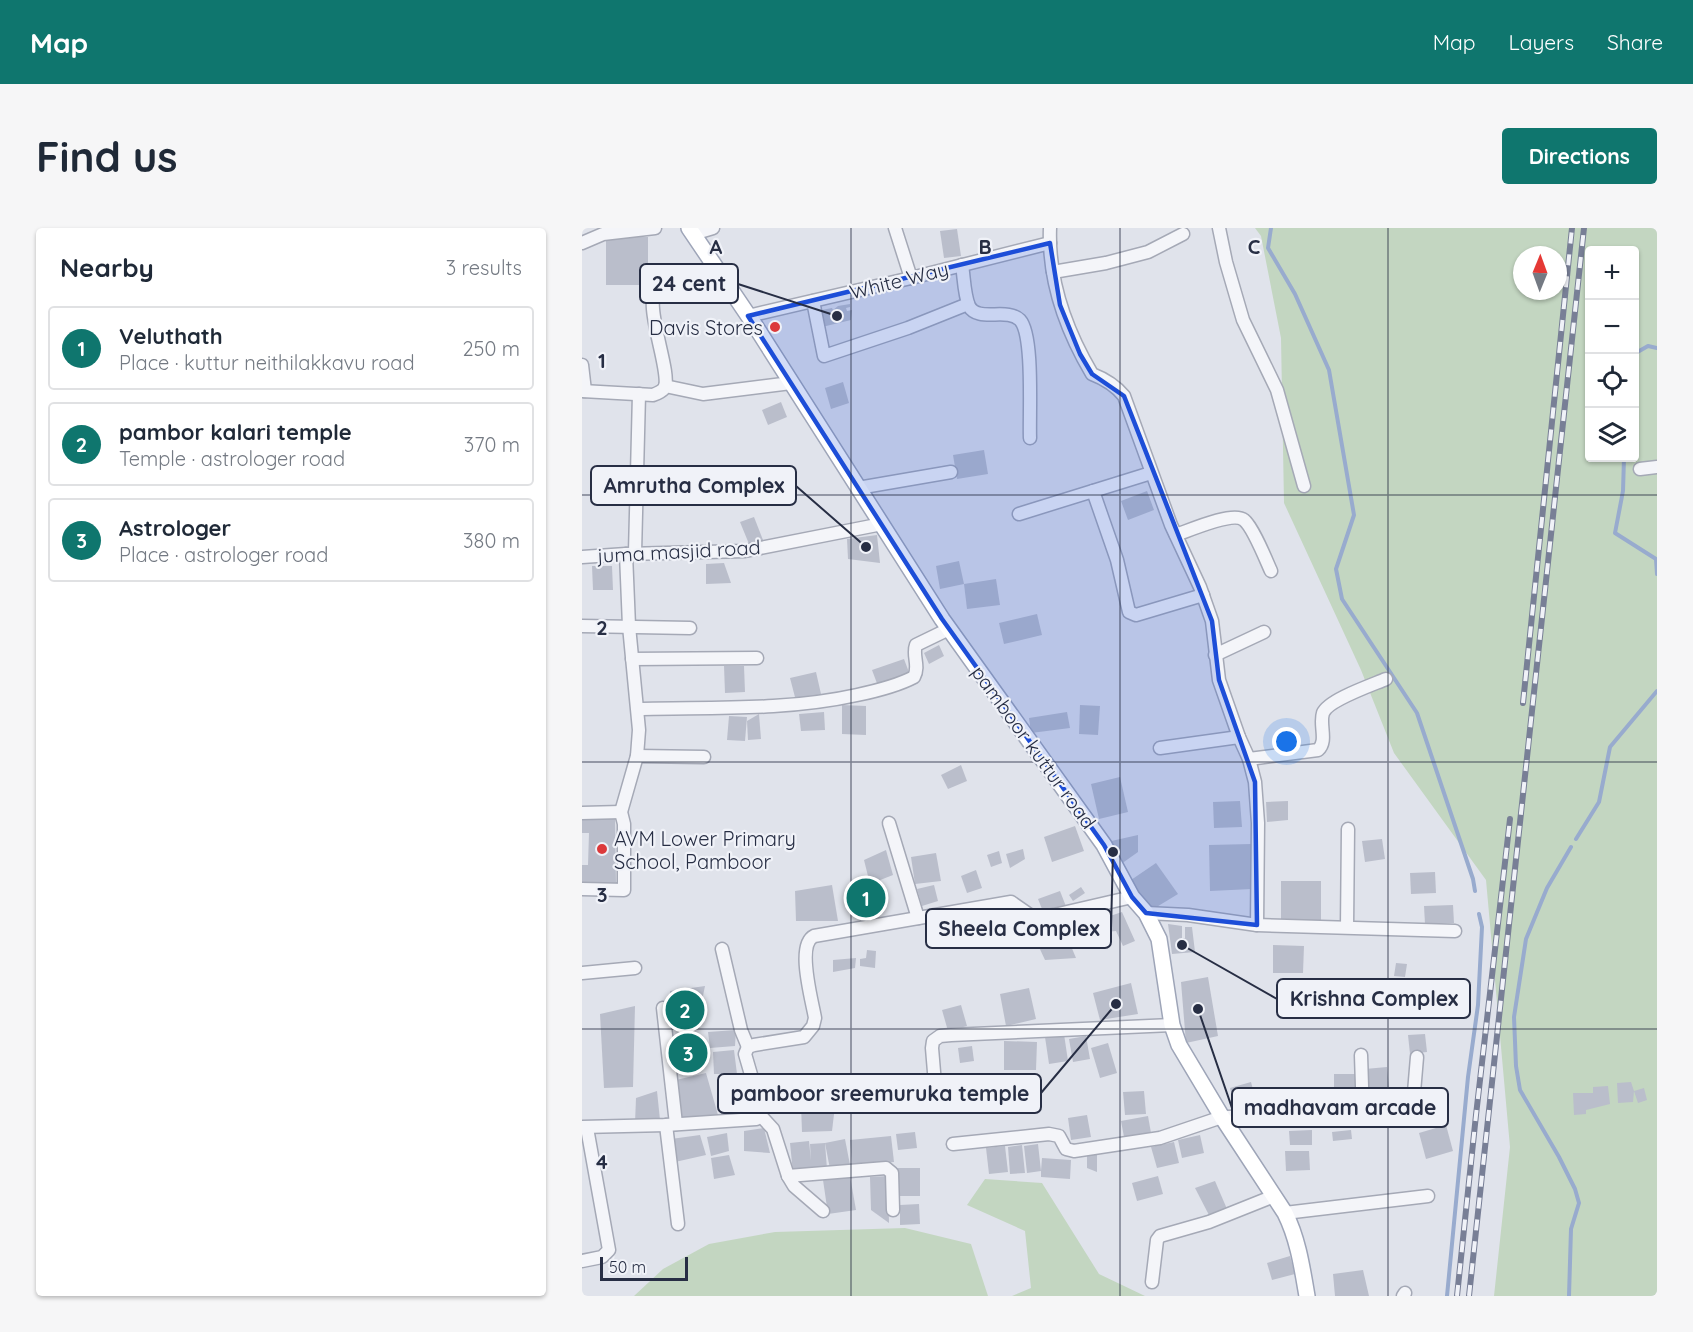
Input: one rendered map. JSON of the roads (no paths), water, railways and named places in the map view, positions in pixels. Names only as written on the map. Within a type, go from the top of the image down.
[{"type":"main road","name":"pamboor kuttur road","points":[[691,231],[949,629],[1104,845],[1132,897],[1146,913],[1159,939],[1172,1026],[1188,1061],[1293,1228],[1301,1257],[1307,1296]]},
{"type":"street","points":[[582,243],[603,234],[655,228]]},
{"type":"street","points":[[691,231],[713,228]]},
{"type":"street","points":[[895,228],[911,278]]},
{"type":"street","points":[[1050,228],[1053,272],[1060,305],[1080,354],[1092,374],[1118,388],[1124,396],[1151,473],[1212,621],[1219,680],[1249,759],[1255,782],[1258,824],[1257,925]]},
{"type":"street","points":[[1219,228],[1226,262],[1244,320],[1277,390],[1304,486]]},
{"type":"street","points":[[1053,272],[1106,263],[1148,252],[1183,234]]},
{"type":"street","name":"White Way","points":[[748,316],[1050,243]]},
{"type":"street","points":[[962,265],[968,304],[973,311],[981,314],[1008,314],[1023,324],[1029,350],[1030,438]]},
{"type":"street","points":[[582,365],[584,391],[653,394],[662,391],[665,386],[653,294],[657,286],[666,281],[716,269]]},
{"type":"street","points":[[813,301],[824,356],[908,328],[968,304]]},
{"type":"street","points":[[665,386],[703,394],[791,383]]},
{"type":"street","points":[[582,889],[624,890],[624,824],[621,812],[637,756],[639,736],[629,626],[630,553],[639,394]]},
{"type":"street","points":[[1640,469],[1657,467]]},
{"type":"street","points":[[858,488],[951,472]]},
{"type":"street","points":[[1020,514],[1151,473]]},
{"type":"street","points":[[1093,491],[1117,560],[1129,612],[1136,615],[1203,595]]},
{"type":"street","points":[[1176,535],[1239,517],[1247,524],[1271,572]]},
{"type":"street","name":"juma masjid road","points":[[582,556],[630,553],[745,552],[882,524]]},
{"type":"street","points":[[582,626],[690,627]]},
{"type":"street","points":[[638,709],[789,706],[840,699],[873,691],[914,677],[917,666],[914,652],[916,645],[949,629]]},
{"type":"street","points":[[1215,655],[1264,632]]},
{"type":"street","points":[[632,659],[758,658]]},
{"type":"street","points":[[1249,759],[1318,750],[1323,742],[1322,719],[1326,709],[1386,679]]},
{"type":"street","points":[[1160,748],[1239,737]]},
{"type":"street","points":[[637,756],[704,757]]},
{"type":"street","points":[[582,813],[621,812]]},
{"type":"street","points":[[889,823],[918,918]]},
{"type":"street","points":[[1347,927],[1348,829]]},
{"type":"street","points":[[748,1047],[804,1037],[813,1026],[814,1018],[805,958],[806,944],[809,938],[814,936],[1011,902],[1034,918],[1132,897]]},
{"type":"street","points":[[1146,913],[1188,915],[1257,925],[1455,931]]},
{"type":"street","points":[[722,949],[741,1030],[748,1047],[745,1054],[761,1116],[773,1129],[788,1176],[794,1186],[823,1211]]},
{"type":"street","points":[[582,973],[635,968]]},
{"type":"street","points":[[663,1008],[678,1224]]},
{"type":"street","points":[[1015,1103],[950,1105],[941,1103],[936,1096],[933,1041],[940,1036],[951,1035],[1172,1026]]},
{"type":"street","points":[[1361,1055],[1363,1117]]},
{"type":"street","points":[[1412,1116],[1417,1057]]},
{"type":"street","points":[[953,1144],[1049,1134],[1059,1136],[1066,1149],[1074,1151],[1160,1138],[1222,1117],[1440,1115]]},
{"type":"street","points":[[582,1261],[602,1257],[609,1250],[584,1127],[671,1125],[756,1119],[761,1116]]},
{"type":"street","points":[[788,1176],[886,1168],[892,1173],[893,1210]]},
{"type":"street","points":[[1152,1281],[1157,1240],[1160,1236],[1209,1222],[1274,1196]]},
{"type":"street","points":[[1285,1213],[1428,1196]]},
{"type":"waterway","points":[[1271,228],[1268,248],[1295,294],[1329,370],[1354,515],[1336,569],[1342,599],[1417,713],[1473,879],[1475,891]]},
{"type":"waterway","points":[[1639,351],[1648,346],[1657,348]]},
{"type":"waterway","points":[[1624,462],[1623,491],[1615,533],[1656,559],[1657,574]]},
{"type":"waterway","points":[[1576,839],[1599,802],[1610,747],[1657,691]]},
{"type":"waterway","points":[[1569,1296],[1571,1229],[1579,1203],[1575,1189],[1559,1157],[1520,1090],[1516,1066],[1514,1017],[1526,939],[1547,888],[1571,847]]},
{"type":"waterway","points":[[1447,1296],[1468,1077],[1478,1005],[1482,927],[1479,914]]},
{"type":"railway","points":[[1523,703],[1572,228]]},
{"type":"railway","points":[[1469,1296],[1584,228]]},
{"type":"railway","points":[[1457,1296],[1510,819]]},
{"type":"place","name":"24 cent","points":[[837,316]]},
{"type":"place","name":"Davis Stores","points":[[775,327]]},
{"type":"place","name":"Amrutha Complex","points":[[866,547]]},
{"type":"place","name":"AVM Lower Primary School, Pamboor","points":[[602,849]]},
{"type":"place","name":"Sheela Complex","points":[[1113,852]]},
{"type":"place","name":"Veluthath","points":[[866,898]]},
{"type":"place","name":"Krishna Complex","points":[[1182,945]]},
{"type":"place","name":"pamboor sreemuruka temple","points":[[1116,1004]]},
{"type":"place","name":"madhavam arcade","points":[[1198,1009]]},
{"type":"place","name":"pambor kalari temple","points":[[685,1010]]},
{"type":"place","name":"Astrologer","points":[[688,1053]]}]
